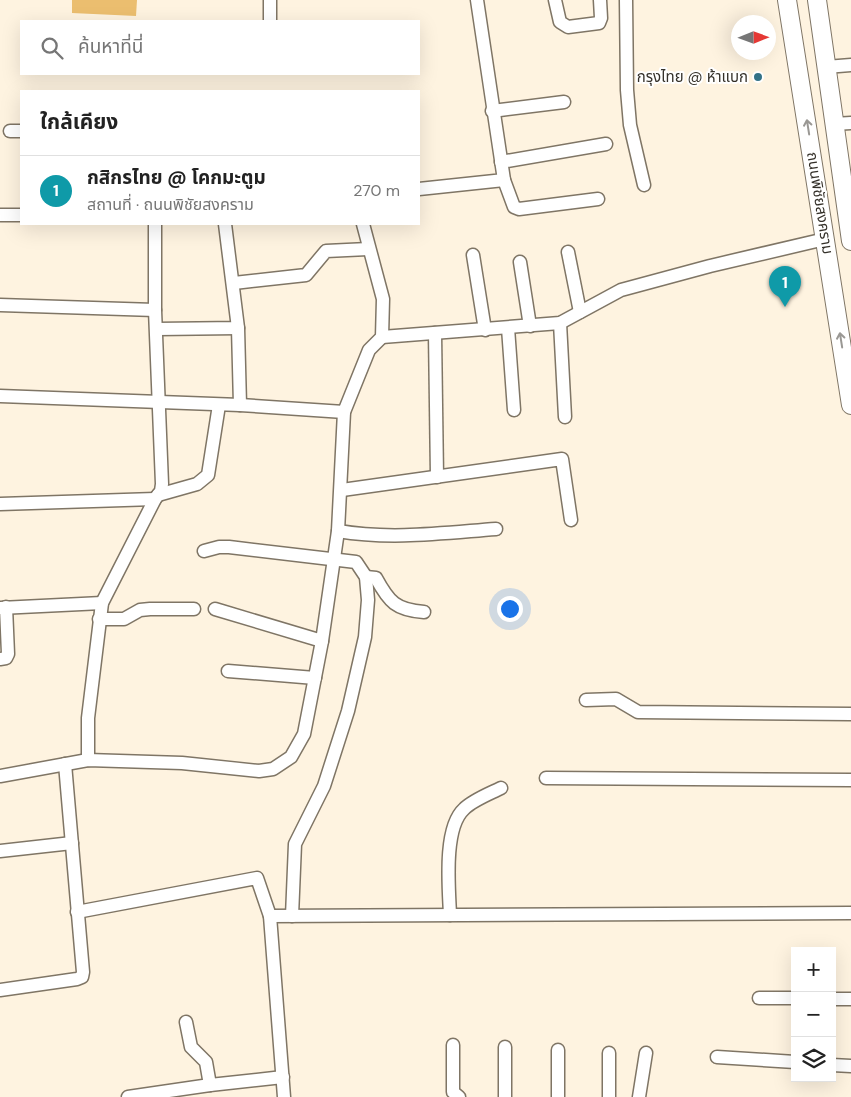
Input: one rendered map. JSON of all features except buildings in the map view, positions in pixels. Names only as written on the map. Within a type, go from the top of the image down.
[{"type":"main road","name":"ถนนพิชัยสงคราม","points":[[787,0],[851,405]]},
{"type":"main road","name":"ถนนพิชัยสงคราม","points":[[817,0],[826,66],[843,123],[850,231]]},
{"type":"street","points":[[270,0],[270,20]]},
{"type":"street","points":[[477,0],[492,111],[504,180],[514,207],[519,209],[598,199]]},
{"type":"street","points":[[555,0],[560,22],[568,27],[599,23],[601,18],[600,0]]},
{"type":"street","points":[[626,0],[627,90],[630,125],[644,186]]},
{"type":"street","points":[[826,66],[851,65]]},
{"type":"street","points":[[492,111],[564,102]]},
{"type":"street","points":[[501,162],[606,144]]},
{"type":"street","points":[[420,189],[504,180]]},
{"type":"street","points":[[0,215],[20,215]]},
{"type":"street","points":[[88,760],[88,718],[102,603],[162,484],[155,310],[155,225]]},
{"type":"street","points":[[225,225],[234,283],[238,328],[240,405]]},
{"type":"street","points":[[0,776],[88,760],[182,763],[259,771],[273,769],[291,757],[304,734],[322,641],[342,490],[344,412],[369,350],[382,336],[382,299],[363,225]]},
{"type":"street","points":[[382,336],[485,330],[560,323],[621,290],[710,266],[825,239]]},
{"type":"street","points":[[234,283],[306,275],[326,251],[368,249]]},
{"type":"street","points":[[568,252],[580,312]]},
{"type":"street","points":[[473,255],[485,330]]},
{"type":"street","points":[[520,262],[530,326]]},
{"type":"street","points":[[0,305],[155,310]]},
{"type":"street","points":[[560,323],[565,417]]},
{"type":"street","points":[[157,330],[238,328]]},
{"type":"street","points":[[508,328],[514,410]]},
{"type":"street","points":[[436,333],[437,477]]},
{"type":"street","points":[[0,396],[240,405],[344,412]]},
{"type":"street","points":[[0,504],[156,497],[197,484],[208,475],[219,405]]},
{"type":"street","points":[[342,490],[562,459],[571,520]]},
{"type":"street","points":[[338,531],[380,537],[406,537],[496,529]]},
{"type":"street","points":[[204,551],[218,546],[356,562],[366,577],[368,600],[365,637],[348,711],[324,786],[295,844],[292,916]]},
{"type":"street","points":[[366,577],[376,578],[390,601],[406,611],[424,612]]},
{"type":"street","points":[[0,659],[6,658],[8,654],[3,608],[102,603]]},
{"type":"street","points":[[99,619],[124,619],[140,610],[194,609]]},
{"type":"street","points":[[215,609],[322,641]]},
{"type":"street","points":[[228,671],[314,678]]},
{"type":"street","points":[[586,700],[616,699],[638,712],[851,714]]},
{"type":"street","points":[[0,990],[82,977],[64,764]]},
{"type":"street","points":[[546,778],[851,780]]},
{"type":"street","points":[[450,915],[449,852],[456,824],[462,810],[468,805],[501,788]]},
{"type":"street","points":[[0,851],[72,843]]},
{"type":"street","points":[[77,912],[257,878],[270,916],[284,1097]]},
{"type":"street","points":[[270,916],[851,913]]},
{"type":"street","points":[[760,998],[791,998]]},
{"type":"street","points":[[836,998],[851,999]]},
{"type":"street","points":[[186,1022],[191,1047],[206,1062],[210,1085]]},
{"type":"street","points":[[452,1045],[453,1092],[459,1097]]},
{"type":"street","points":[[505,1047],[505,1097]]},
{"type":"street","points":[[558,1050],[558,1097]]},
{"type":"street","points":[[609,1053],[609,1097]]},
{"type":"street","points":[[639,1097],[646,1053]]},
{"type":"street","points":[[717,1057],[791,1062]]},
{"type":"street","points":[[836,1064],[851,1066]]},
{"type":"street","points":[[128,1097],[283,1077]]},
{"type":"shaded area","points":[[72,0],[137,0],[136,16],[72,13]]},
{"type":"place","name":"กรุงไทย @ ห้าแบก","points":[[758,77]]},
{"type":"place","name":"กสิกรไทย @ โคกมะตูม","points":[[785,307]]}]
